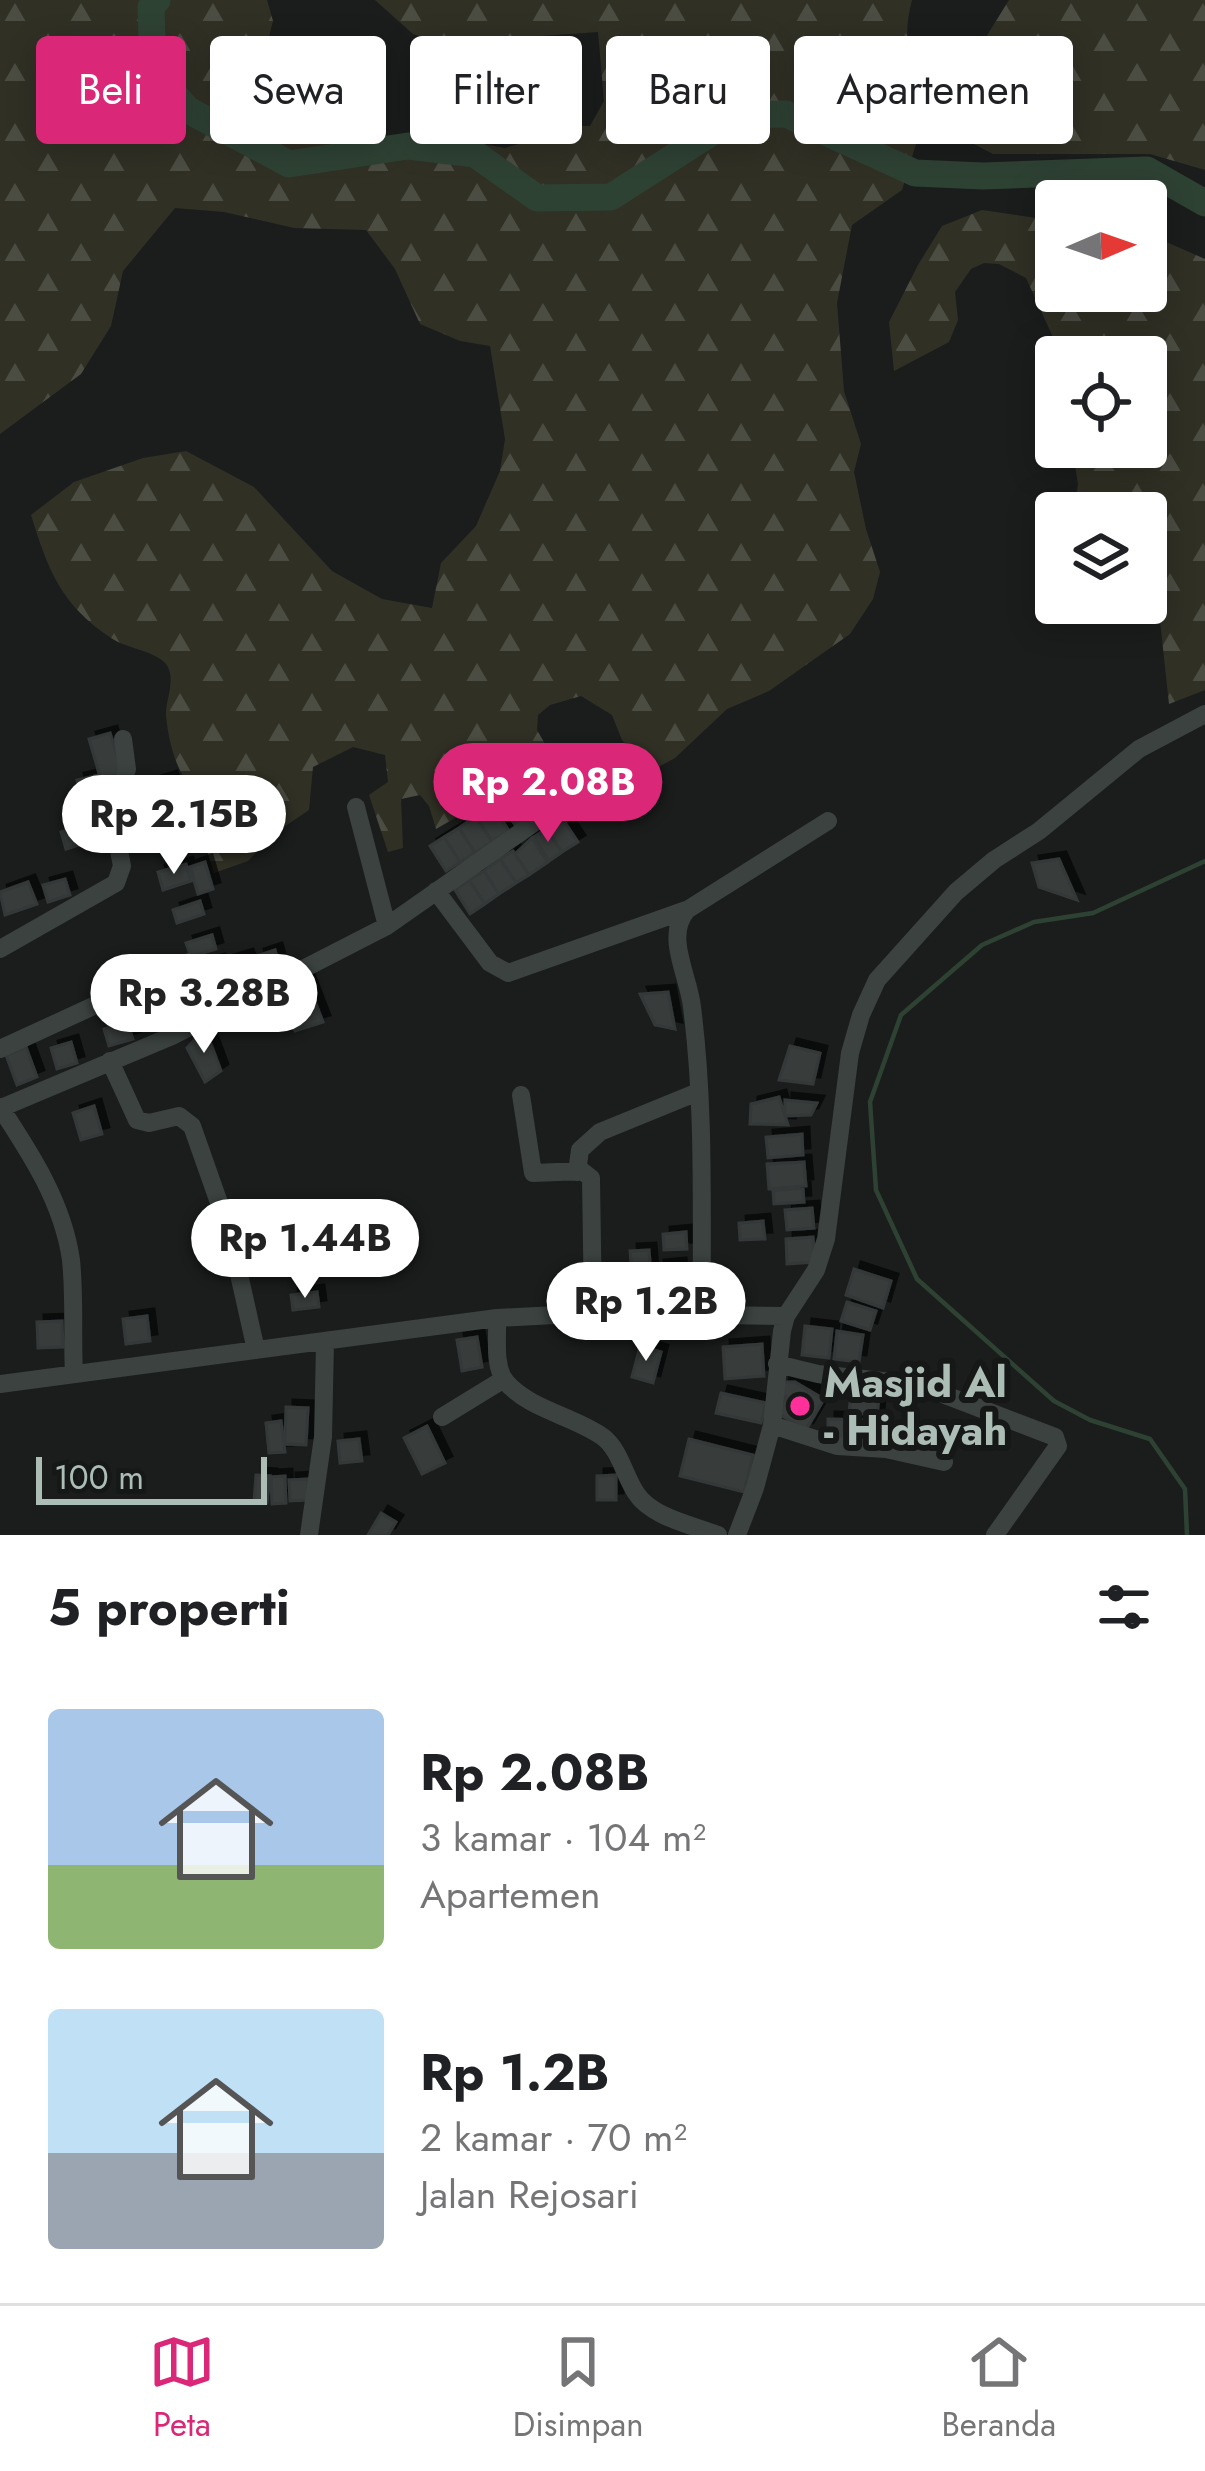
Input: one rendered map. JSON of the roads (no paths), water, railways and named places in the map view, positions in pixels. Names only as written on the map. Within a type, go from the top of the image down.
[{"type":"street","points":[[737,1535],[772,1425],[787,1316],[816,1270],[826,1239],[850,1053],[877,980],[956,892],[994,860],[1039,831],[1139,749],[1205,714]]},
{"type":"street","points":[[0,949],[116,883],[122,866],[112,815],[127,770],[123,739]]},
{"type":"street","points":[[74,1374],[71,1261],[59,1213],[36,1164],[0,1107],[189,1028],[387,926],[568,799]]},
{"type":"street","points":[[356,807],[387,926]]},
{"type":"street","points":[[436,891],[490,963],[508,973],[687,910],[829,821]]},
{"type":"street","points":[[687,910],[678,922],[677,940],[692,1004],[698,1092],[702,1313]]},
{"type":"street","points":[[0,1048],[189,962]]},
{"type":"street","points":[[110,1060],[137,1120],[148,1123],[179,1116],[192,1126],[230,1234],[256,1349]]},
{"type":"street","points":[[577,1172],[580,1150],[600,1132],[698,1092]]},
{"type":"street","points":[[520,1095],[529,1168],[540,1175],[577,1172],[591,1178],[593,1313]]},
{"type":"street","points":[[0,1384],[497,1318],[593,1313],[787,1316]]},
{"type":"street","points":[[497,1318],[504,1379],[518,1392],[609,1443],[644,1503],[718,1535]]},
{"type":"street","points":[[308,1535],[322,1437],[325,1343]]},
{"type":"street","points":[[777,1364],[818,1374],[919,1385],[1055,1438],[1058,1446],[1000,1530]]},
{"type":"street","points":[[442,1417],[504,1379]]},
{"type":"street","points":[[772,1425],[837,1446],[886,1448],[944,1462]]},
{"type":"waterway","points":[[157,0],[151,7],[153,71],[188,110],[289,164],[408,146],[475,154],[537,198],[611,197],[739,115],[786,114],[915,173],[983,176],[1147,170],[1205,203]]},
{"type":"waterway","points":[[1187,1535],[1185,1489],[1150,1439],[1090,1420],[1054,1401],[917,1279],[876,1190],[870,1102],[901,1015],[982,945],[1034,922],[1093,913],[1205,861]]},
{"type":"place","name":"Masjid Al - Hidayah","points":[[800,1406]]}]
